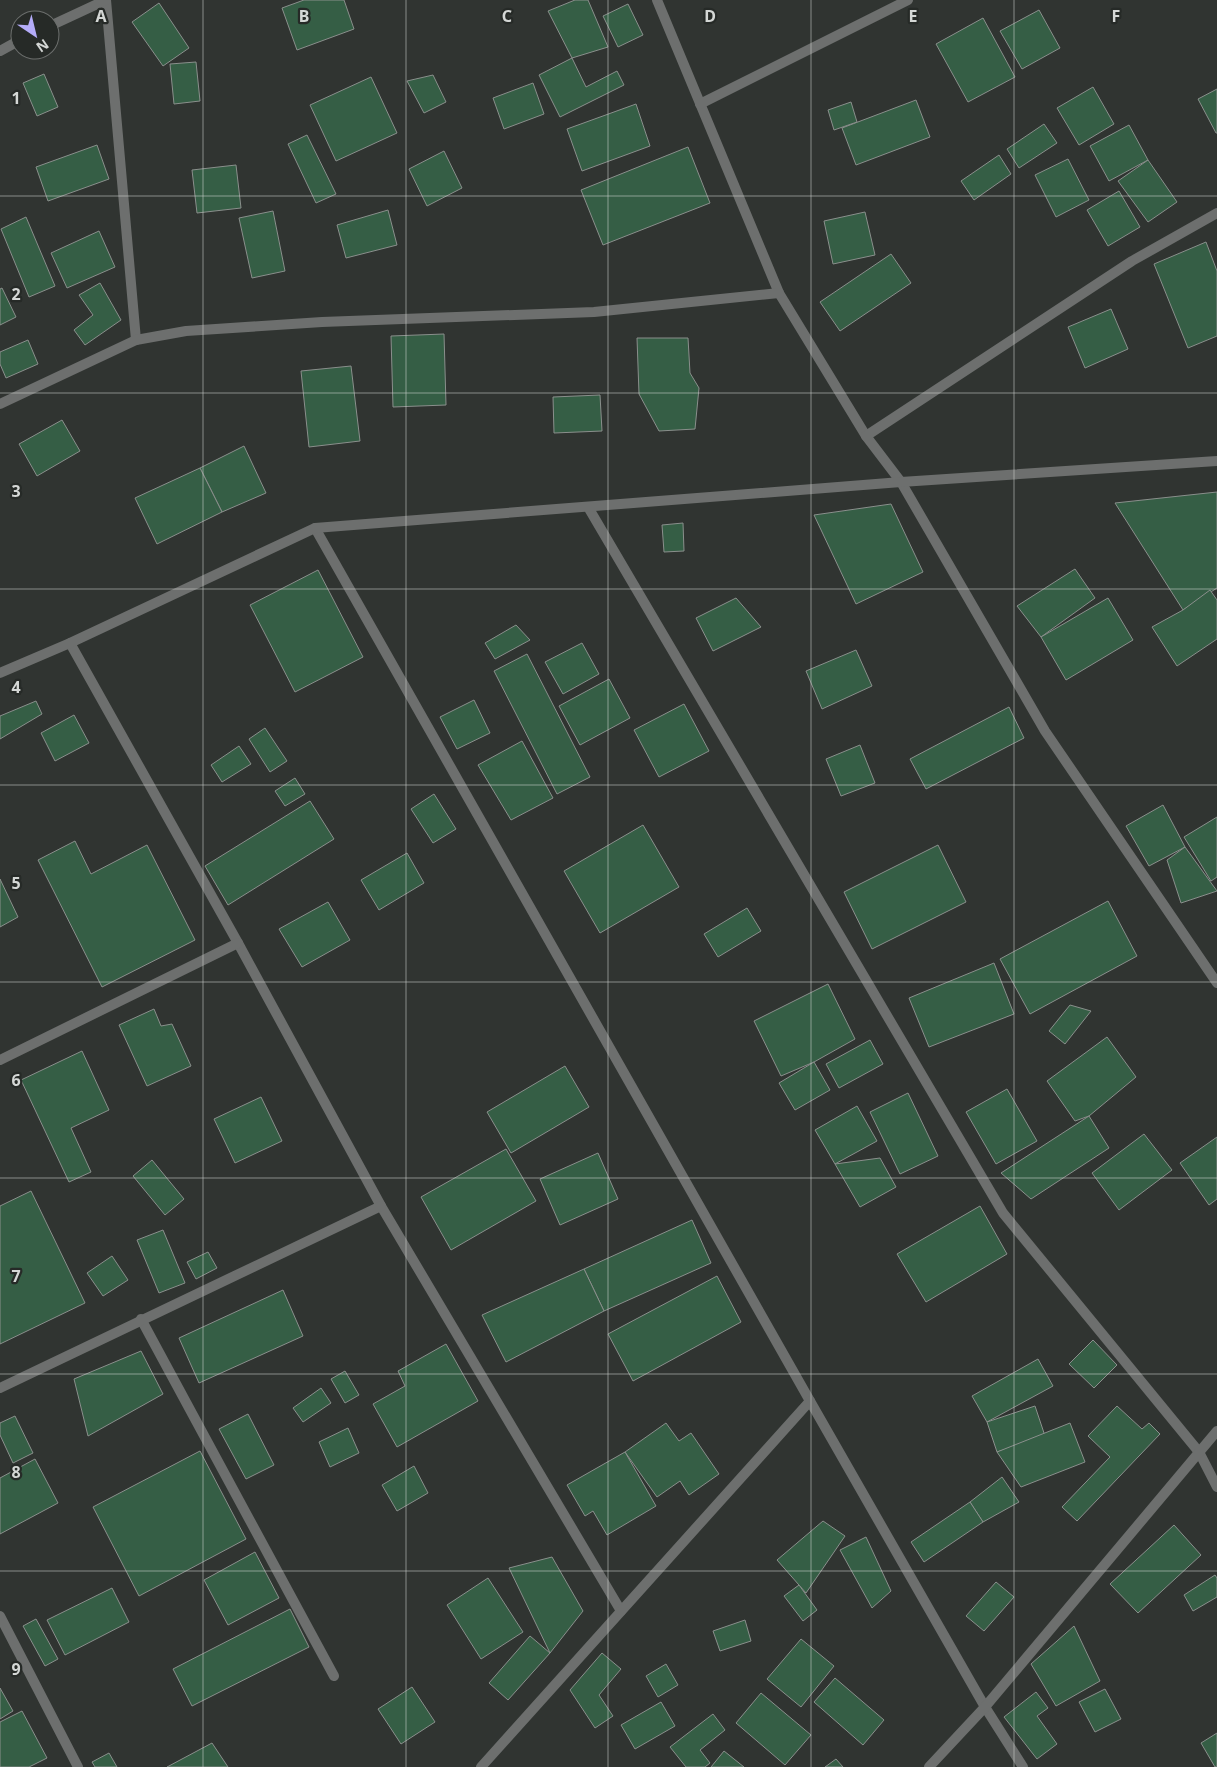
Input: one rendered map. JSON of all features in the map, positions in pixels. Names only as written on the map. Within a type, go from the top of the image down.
[{"type":"street","points":[[60,21],[106,0],[136,340]]},
{"type":"street","points":[[657,0],[779,293],[866,436],[901,482],[1045,731],[1217,983]]},
{"type":"street","points":[[700,104],[908,0]]},
{"type":"street","points":[[866,436],[1132,261],[1217,213]]},
{"type":"street","points":[[0,404],[136,340],[186,331],[322,322],[594,312],[779,293]]},
{"type":"street","points":[[0,673],[70,643],[315,528],[901,482],[1217,461]]},
{"type":"street","points":[[588,507],[1003,1214],[1199,1452],[1217,1487]]},
{"type":"street","points":[[315,528],[810,1401],[985,1707],[1023,1767]]},
{"type":"street","points":[[70,643],[238,943],[381,1206],[621,1611]]},
{"type":"street","points":[[0,1060],[238,943]]},
{"type":"street","points":[[0,1388],[381,1206]]},
{"type":"street","points":[[142,1319],[334,1676]]},
{"type":"street","points":[[481,1767],[810,1401]]},
{"type":"street","points":[[929,1767],[985,1707],[1217,1431]]},
{"type":"street","points":[[0,1616],[78,1767]]},
{"type":"building","points":[[304,0],[344,0],[354,29],[297,50],[282,8]]},
{"type":"building","points":[[575,0],[588,0],[608,47],[572,58],[548,11]]},
{"type":"building","points":[[159,3],[189,48],[163,66],[132,22]]},
{"type":"building","points":[[628,4],[643,35],[618,47],[603,16]]},
{"type":"building","points":[[1039,10],[1060,48],[1022,69],[1000,31]]},
{"type":"building","points":[[983,18],[1015,77],[968,102],[936,44]]},
{"type":"building","points":[[572,58],[586,87],[617,71],[624,85],[560,117],[539,75]]},
{"type":"building","points":[[196,62],[200,101],[174,104],[170,64]]},
{"type":"building","points":[[44,74],[58,107],[37,116],[23,83]]},
{"type":"building","points":[[433,75],[446,102],[424,113],[407,81]]},
{"type":"building","points":[[371,77],[397,133],[336,161],[310,105]]},
{"type":"building","points":[[533,83],[544,114],[504,129],[493,98]]},
{"type":"building","points":[[1093,87],[1114,124],[1079,145],[1057,108]]},
{"type":"building","points":[[1217,89],[1217,133],[1216,133],[1198,99]]},
{"type":"building","points":[[916,100],[930,137],[856,165],[842,128]]},
{"type":"building","points":[[851,102],[857,122],[834,130],[828,110]]},
{"type":"building","points":[[636,104],[650,146],[582,171],[567,129]]},
{"type":"building","points":[[1044,124],[1057,143],[1019,168],[1007,149]]},
{"type":"building","points":[[1129,125],[1148,160],[1109,181],[1090,146]]},
{"type":"building","points":[[307,135],[336,194],[316,203],[288,144]]},
{"type":"building","points":[[97,145],[109,179],[48,201],[36,167]]},
{"type":"building","points":[[688,147],[710,203],[603,245],[581,190]]},
{"type":"building","points":[[444,151],[462,188],[427,206],[409,169]]},
{"type":"building","points":[[999,155],[1011,174],[974,200],[961,181]]},
{"type":"building","points":[[1068,159],[1089,200],[1056,217],[1035,175]]},
{"type":"building","points":[[1148,160],[1177,202],[1148,222],[1118,181]]},
{"type":"building","points":[[236,165],[241,208],[197,213],[192,170]]},
{"type":"building","points":[[1119,191],[1140,227],[1108,246],[1087,210]]},
{"type":"building","points":[[388,210],[397,245],[346,258],[337,225]]},
{"type":"building","points":[[273,211],[285,271],[252,278],[239,218]]},
{"type":"building","points":[[865,212],[875,255],[833,264],[824,221]]},
{"type":"building","points":[[26,217],[55,286],[29,297],[1,229]]},
{"type":"building","points":[[99,231],[115,267],[67,288],[51,253]]},
{"type":"building","points":[[1206,242],[1217,271],[1217,336],[1188,348],[1154,264]]},
{"type":"building","points":[[891,254],[911,283],[840,331],[820,302]]},
{"type":"building","points":[[100,283],[121,320],[85,345],[74,330],[93,315],[79,295]]},
{"type":"building","points":[[2,288],[16,317],[0,325],[0,289]]},
{"type":"building","points":[[1111,309],[1128,349],[1085,368],[1068,327]]},
{"type":"building","points":[[444,334],[446,405],[393,407],[391,336]]},
{"type":"building","points":[[637,338],[688,338],[690,373],[699,388],[695,429],[659,431],[639,394]]},
{"type":"building","points":[[28,340],[38,364],[6,378],[0,364],[0,352]]},
{"type":"building","points":[[351,366],[360,441],[309,447],[301,371]]},
{"type":"building","points":[[600,395],[602,431],[554,433],[553,397]]},
{"type":"building","points":[[62,420],[80,451],[37,476],[19,444]]},
{"type":"building","points":[[244,446],[266,493],[222,512],[200,468]]},
{"type":"building","points":[[200,468],[222,512],[157,544],[135,498]]},
{"type":"building","points":[[1217,492],[1217,588],[1183,610],[1115,503]]},
{"type":"building","points":[[891,504],[923,572],[856,604],[814,515]]},
{"type":"building","points":[[683,523],[684,551],[664,552],[662,525]]},
{"type":"building","points":[[1075,569],[1095,598],[1041,637],[1017,606]]},
{"type":"building","points":[[318,570],[363,657],[295,692],[250,605]]},
{"type":"building","points":[[1210,590],[1217,600],[1217,639],[1177,666],[1152,627],[1183,610]]},
{"type":"building","points":[[736,598],[761,627],[713,651],[696,618]]},
{"type":"building","points":[[1108,598],[1133,640],[1066,680],[1041,637]]},
{"type":"building","points":[[516,625],[530,640],[495,659],[485,643]]},
{"type":"building","points":[[582,643],[599,674],[563,694],[545,662]]},
{"type":"building","points":[[856,650],[872,686],[822,709],[806,671]]},
{"type":"building","points":[[527,654],[590,777],[557,794],[494,671]]},
{"type":"building","points":[[609,679],[630,718],[580,745],[559,706]]},
{"type":"building","points":[[474,700],[490,733],[457,749],[440,717]]},
{"type":"building","points":[[36,701],[42,714],[0,739],[0,716]]},
{"type":"building","points":[[684,704],[709,751],[659,777],[634,730]]},
{"type":"building","points":[[1009,707],[1024,738],[926,789],[910,759]]},
{"type":"building","points":[[74,715],[89,743],[55,761],[41,733]]},
{"type":"building","points":[[265,728],[287,761],[270,772],[249,739]]},
{"type":"building","points":[[522,741],[553,798],[511,820],[478,765]]},
{"type":"building","points":[[860,745],[875,783],[841,796],[826,759]]},
{"type":"building","points":[[239,746],[251,764],[222,782],[211,765]]},
{"type":"building","points":[[295,778],[305,794],[285,806],[275,791]]},
{"type":"building","points":[[434,794],[456,829],[433,843],[411,809]]},
{"type":"building","points":[[310,801],[334,839],[228,905],[205,866]]},
{"type":"building","points":[[1163,805],[1185,847],[1149,866],[1126,826]]},
{"type":"building","points":[[1217,817],[1217,877],[1211,881],[1184,837]]},
{"type":"building","points":[[643,825],[679,887],[600,933],[564,871]]},
{"type":"building","points":[[75,841],[91,874],[147,845],[195,940],[102,987],[38,860]]},
{"type":"building","points":[[938,845],[966,902],[872,949],[844,892]]},
{"type":"building","points":[[1185,847],[1217,891],[1181,903],[1167,860]]},
{"type":"building","points":[[407,853],[424,883],[379,910],[361,880]]},
{"type":"building","points":[[0,879],[18,917],[0,927]]},
{"type":"building","points":[[1108,901],[1137,956],[1030,1014],[1000,959]]},
{"type":"building","points":[[328,902],[350,940],[302,967],[279,929]]},
{"type":"building","points":[[747,908],[761,931],[718,957],[704,934]]},
{"type":"building","points":[[994,963],[1014,1014],[929,1047],[909,998]]},
{"type":"building","points":[[828,984],[855,1039],[814,1062],[781,1076],[754,1021]]},
{"type":"building","points":[[1070,1005],[1091,1011],[1065,1044],[1049,1031]]},
{"type":"building","points":[[154,1009],[161,1026],[172,1024],[191,1066],[147,1086],[119,1025]]},
{"type":"building","points":[[1107,1037],[1136,1077],[1089,1116],[1075,1121],[1047,1081]]},
{"type":"building","points":[[870,1040],[883,1064],[839,1088],[826,1064]]},
{"type":"building","points":[[82,1051],[109,1110],[71,1128],[91,1172],[69,1182],[21,1080]]},
{"type":"building","points":[[814,1062],[830,1090],[795,1110],[779,1083]]},
{"type":"building","points":[[565,1066],[589,1107],[511,1153],[487,1112]]},
{"type":"building","points":[[1007,1089],[1037,1141],[996,1164],[966,1112]]},
{"type":"building","points":[[908,1093],[938,1156],[900,1174],[870,1112]]},
{"type":"building","points":[[261,1097],[282,1141],[235,1163],[214,1119]]},
{"type":"building","points":[[857,1106],[877,1141],[835,1164],[815,1130]]},
{"type":"building","points":[[1089,1116],[1109,1148],[1031,1199],[1001,1173]]},
{"type":"building","points":[[1144,1134],[1172,1170],[1119,1210],[1092,1173]]},
{"type":"building","points":[[1217,1137],[1217,1199],[1209,1205],[1180,1163]]},
{"type":"building","points":[[506,1149],[536,1201],[451,1250],[421,1197]]},
{"type":"building","points":[[598,1153],[618,1199],[560,1225],[540,1179]]},
{"type":"building","points":[[880,1158],[896,1187],[860,1207],[835,1164]]},
{"type":"building","points":[[152,1160],[184,1199],[165,1215],[133,1176]]},
{"type":"building","points":[[31,1191],[85,1303],[0,1344],[0,1206]]},
{"type":"building","points":[[980,1206],[1007,1254],[926,1302],[897,1254]]},
{"type":"building","points":[[692,1220],[711,1263],[604,1311],[584,1269]]},
{"type":"building","points":[[163,1230],[185,1283],[159,1293],[137,1240]]},
{"type":"building","points":[[208,1252],[217,1268],[196,1279],[187,1262]]},
{"type":"building","points":[[112,1256],[128,1280],[103,1296],[87,1273]]},
{"type":"building","points":[[584,1269],[604,1311],[506,1362],[482,1315]]},
{"type":"building","points":[[717,1276],[741,1322],[633,1381],[608,1334]]},
{"type":"building","points":[[283,1290],[303,1336],[199,1383],[179,1338]]},
{"type":"building","points":[[1093,1340],[1117,1365],[1094,1388],[1069,1364]]},
{"type":"building","points":[[446,1344],[478,1401],[397,1447],[373,1404],[405,1386],[398,1371]]},
{"type":"building","points":[[141,1351],[163,1394],[88,1436],[74,1379]]},
{"type":"building","points":[[1038,1359],[1053,1386],[987,1422],[972,1396]]},
{"type":"building","points":[[345,1371],[359,1395],[345,1403],[331,1379]]},
{"type":"building","points":[[321,1388],[331,1403],[303,1422],[293,1408]]},
{"type":"building","points":[[1035,1406],[1045,1436],[997,1452],[987,1422]]},
{"type":"building","points":[[1117,1406],[1142,1429],[1149,1423],[1160,1434],[1077,1521],[1062,1507],[1110,1457],[1088,1436]]},
{"type":"building","points":[[248,1414],[274,1465],[246,1479],[219,1429]]},
{"type":"building","points":[[15,1416],[33,1453],[13,1463],[0,1435],[0,1423]]},
{"type":"building","points":[[666,1423],[679,1441],[691,1433],[719,1474],[689,1495],[680,1481],[657,1497],[625,1452]]},
{"type":"building","points":[[1070,1423],[1085,1462],[1021,1487],[997,1452]]},
{"type":"building","points":[[348,1428],[359,1453],[330,1467],[319,1442]]},
{"type":"building","points":[[200,1451],[246,1539],[139,1596],[93,1507]]},
{"type":"building","points":[[625,1452],[656,1506],[607,1535],[593,1511],[585,1516],[567,1485]]},
{"type":"building","points":[[35,1459],[58,1503],[0,1534],[0,1478]]},
{"type":"building","points":[[414,1466],[428,1493],[397,1511],[382,1485]]},
{"type":"building","points":[[1002,1477],[1019,1502],[983,1522],[970,1502]]},
{"type":"building","points":[[970,1502],[983,1522],[924,1562],[911,1542]]},
{"type":"building","points":[[823,1521],[845,1536],[806,1593],[777,1560]]},
{"type":"building","points":[[1174,1525],[1201,1555],[1138,1613],[1110,1584]]},
{"type":"building","points":[[866,1537],[891,1591],[872,1608],[840,1550]]},
{"type":"building","points":[[255,1552],[279,1598],[228,1625],[204,1580]]},
{"type":"building","points":[[552,1557],[583,1611],[550,1653],[509,1568]]},
{"type":"building","points":[[1215,1575],[1217,1578],[1217,1597],[1193,1611],[1184,1595]]},
{"type":"building","points":[[488,1578],[523,1632],[481,1659],[447,1605]]},
{"type":"building","points":[[996,1582],[1014,1597],[984,1631],[966,1616]]},
{"type":"building","points":[[799,1585],[817,1610],[803,1621],[784,1596]]},
{"type":"building","points":[[112,1588],[129,1622],[65,1655],[47,1620]]},
{"type":"building","points":[[290,1609],[309,1647],[192,1706],[173,1669]]},
{"type":"building","points":[[36,1619],[58,1659],[45,1666],[23,1626]]},
{"type":"building","points":[[745,1620],[751,1641],[720,1651],[713,1631]]},
{"type":"building","points":[[1074,1626],[1100,1681],[1056,1706],[1031,1664]]},
{"type":"building","points":[[530,1636],[550,1653],[508,1700],[489,1683]]},
{"type":"building","points":[[801,1639],[834,1666],[801,1707],[767,1679]]},
{"type":"building","points":[[602,1653],[621,1669],[599,1695],[613,1716],[595,1728],[570,1690]]},
{"type":"building","points":[[666,1664],[678,1685],[658,1697],[646,1676]]},
{"type":"building","points":[[835,1678],[884,1720],[863,1745],[814,1702]]},
{"type":"building","points":[[412,1687],[435,1722],[401,1744],[378,1709]]},
{"type":"building","points":[[0,1688],[13,1711],[0,1719]]},
{"type":"building","points":[[1105,1689],[1121,1719],[1095,1732],[1079,1702]]},
{"type":"building","points":[[1036,1692],[1048,1708],[1037,1716],[1057,1744],[1037,1759],[1004,1717]]},
{"type":"building","points":[[761,1693],[811,1735],[785,1765],[736,1723]]},
{"type":"building","points":[[661,1702],[675,1726],[635,1749],[621,1725]]},
{"type":"building","points":[[22,1711],[47,1758],[29,1767],[0,1767],[0,1722]]},
{"type":"building","points":[[713,1714],[725,1730],[700,1750],[710,1763],[705,1767],[686,1767],[670,1747]]},
{"type":"building","points":[[1217,1733],[1217,1766],[1215,1767],[1201,1743]]},
{"type":"building","points":[[212,1743],[228,1767],[167,1767]]},
{"type":"building","points":[[724,1751],[744,1767],[711,1767]]},
{"type":"building","points":[[109,1753],[117,1767],[95,1767],[92,1762]]},
{"type":"building","points":[[836,1759],[843,1767],[825,1767]]}]
